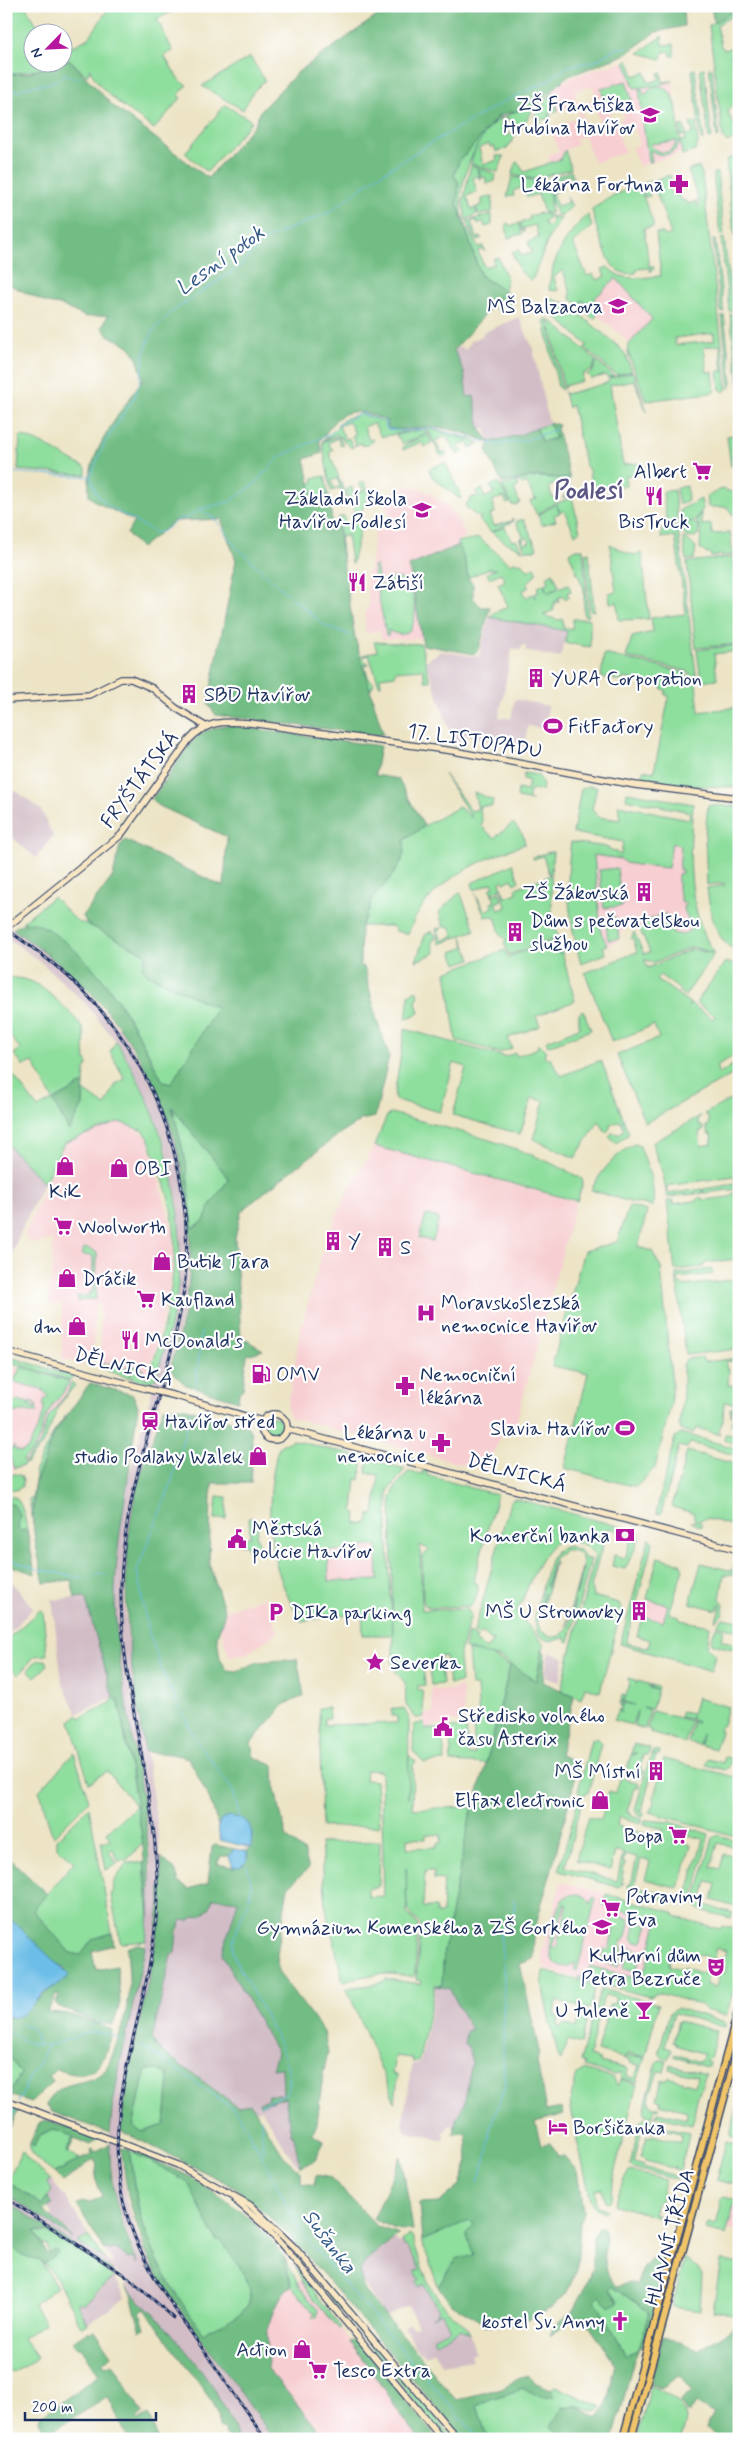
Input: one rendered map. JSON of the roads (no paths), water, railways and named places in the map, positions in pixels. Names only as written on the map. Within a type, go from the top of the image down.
[{"type":"main road","points":[[622,2439],[739,2008]]},
{"type":"main road","name":"HLAVNÍ TŘÍDA","points":[[631,2439],[739,2044]]},
{"type":"street","points":[[6,700],[89,695],[121,680],[131,678],[152,688],[176,708],[205,726]]},
{"type":"street","name":"17. LISTOPADU","points":[[205,726],[226,722],[260,724],[453,751],[635,785],[700,795],[739,798]]},
{"type":"street","name":"FRYŠTÁTSKÁ","points":[[6,928],[121,835],[189,740],[205,726]]},
{"type":"street","name":"DĚLNICKÁ","points":[[6,1351],[262,1421]]},
{"type":"street","points":[[277,1414],[285,1420],[287,1429],[282,1438],[272,1440],[262,1433],[262,1421],[269,1415],[277,1414]]},
{"type":"street","name":"DĚLNICKÁ","points":[[287,1429],[739,1550]]},
{"type":"street","points":[[6,2100],[133,2146],[178,2165],[250,2205],[284,2235],[458,2439]]},
{"type":"street","points":[[222,2189],[265,2226],[288,2252],[442,2439]]},
{"type":"water","points":[[229,1816],[240,1818],[249,1824],[252,1834],[251,1848],[220,1840],[218,1826],[221,1819]]},
{"type":"water","points":[[234,1849],[247,1851],[247,1861],[240,1867],[233,1867],[229,1856]]},
{"type":"water","points":[[6,1915],[69,1975],[44,1993],[23,2014],[13,2019],[6,2014]]},
{"type":"waterway","name":"Lesní potok","points":[[6,472],[90,477],[105,442],[134,398],[140,382],[145,350],[152,332],[170,313],[239,267],[266,239],[330,212],[373,179],[429,144],[509,99],[548,81],[568,66],[595,61],[615,49],[627,47]]},
{"type":"waterway","points":[[6,87],[19,91],[31,86],[54,82],[64,74],[79,79],[81,77]]},
{"type":"waterway","points":[[91,478],[96,493],[108,506],[156,533],[162,532],[180,518],[185,519],[200,509],[229,502],[254,485],[279,457],[332,433],[341,423],[361,413],[386,422],[387,429],[403,431],[432,428],[497,445],[526,440],[557,429]]},
{"type":"waterway","points":[[201,510],[215,519],[231,541],[267,576],[325,626],[350,635]]},
{"type":"waterway","points":[[196,1384],[201,1332]]},
{"type":"waterway","points":[[191,1411],[170,1487],[137,1570],[147,1627],[165,1679],[195,1738],[233,1791],[240,1819]]},
{"type":"waterway","points":[[6,1558],[37,1569],[82,1578],[107,1573]]},
{"type":"waterway","points":[[246,1863],[251,1889],[233,1940],[233,1954],[280,2046],[290,2082],[286,2093],[260,2105]]},
{"type":"waterway","points":[[478,2182],[488,2150],[490,2128],[505,2086],[503,2057],[504,1978],[500,1931],[515,1915],[514,1899]]},
{"type":"waterway","points":[[21,2023],[34,2030],[38,2044]]},
{"type":"waterway","name":"Sušanka","points":[[6,2030],[34,2045],[59,2043],[87,2033],[97,2032],[108,2034],[121,2040]]},
{"type":"waterway","points":[[18,2103],[29,2078],[49,2045]]},
{"type":"waterway","name":"Sušanka","points":[[140,2045],[233,2108],[240,2116],[303,2235],[479,2439]]},
{"type":"waterway","points":[[6,2129],[17,2107]]},
{"type":"waterway","points":[[261,2118],[263,2155]]},
{"type":"railway","points":[[6,929],[69,977],[88,996],[116,1030],[140,1067],[159,1107],[173,1148],[182,1191],[186,1235],[185,1279],[178,1323],[135,1486],[123,1552],[121,1586],[122,1628],[154,1835],[157,1877],[156,1919],[151,1954],[122,2095],[118,2130],[118,2165],[123,2201],[129,2221],[154,2277],[265,2439]]},
{"type":"railway","points":[[6,2198],[129,2278],[174,2318]]},
{"type":"place","name":"ZŠ Františka Hrubína Havířov","points":[[650,115]]},
{"type":"place","name":"Lékárna Fortuna","points":[[679,184]]},
{"type":"place","name":"MŠ Balzacova","points":[[618,306]]},
{"type":"place","name":"Albert","points":[[702,471]]},
{"type":"place","name":"BisTruck","points":[[654,496]]},
{"type":"place","name":"Základní škola Havířov-Podlesí","points":[[422,510]]},
{"type":"place","name":"Zátiší","points":[[357,582]]},
{"type":"place","name":"YURA Corporation","points":[[536,678]]},
{"type":"place","name":"SBD Havířov","points":[[189,694]]},
{"type":"place","name":"FitFactory","points":[[553,726]]},
{"type":"place","name":"ZŠ Žákovská","points":[[644,892]]},
{"type":"place","name":"Dům s pečovatelskou službou","points":[[515,932]]},
{"type":"place","name":"KiK","points":[[65,1166]]},
{"type":"place","name":"OBI","points":[[119,1168]]},
{"type":"place","name":"Woolworth","points":[[63,1226]]},
{"type":"place","name":"Y","points":[[333,1241]]},
{"type":"place","name":"S","points":[[385,1247]]},
{"type":"place","name":"Butik Tara","points":[[162,1261]]},
{"type":"place","name":"Dráčik","points":[[67,1278]]},
{"type":"place","name":"Kaufland","points":[[146,1299]]},
{"type":"place","name":"Moravskoslezská nemocnice Havířov","points":[[426,1313]]},
{"type":"place","name":"dm","points":[[77,1326]]},
{"type":"place","name":"McDonald's","points":[[130,1340]]},
{"type":"place","name":"OMV","points":[[261,1374]]},
{"type":"place","name":"Nemocniční lékárna","points":[[405,1386]]},
{"type":"place","name":"Havířov střed","points":[[150,1421]]},
{"type":"place","name":"Slavia Havířov","points":[[625,1428]]},
{"type":"place","name":"Lékárna u nemocnice","points":[[441,1443]]},
{"type":"place","name":"studio Podlahy Walek","points":[[258,1456]]},
{"type":"place","name":"Komerční banka","points":[[625,1535]]},
{"type":"place","name":"Městská policie Havířov","points":[[237,1539]]},
{"type":"place","name":"MŠ U Stromovky","points":[[639,1611]]},
{"type":"place","name":"DIKa parking","points":[[276,1612]]},
{"type":"place","name":"Severka","points":[[375,1662]]},
{"type":"place","name":"Středisko volného času Asterix","points":[[443,1727]]},
{"type":"place","name":"MŠ Místní","points":[[656,1771]]},
{"type":"place","name":"Elfax electronic","points":[[600,1800]]},
{"type":"place","name":"Bopa","points":[[678,1835]]},
{"type":"place","name":"Potraviny Eva","points":[[611,1908]]},
{"type":"place","name":"Gymnázium Komenského a ZŠ Gorkého","points":[[602,1927]]},
{"type":"place","name":"Kulturní dům Petra Bezruče","points":[[716,1967]]},
{"type":"place","name":"U tuleně","points":[[644,2010]]},
{"type":"place","name":"Boršičanka","points":[[558,2127]]},
{"type":"place","name":"kostel Sv. Anny","points":[[620,2321]]},
{"type":"place","name":"Action","points":[[302,2349]]},
{"type":"place","name":"Tesco Extra","points":[[318,2370]]},
{"type":"district","name":"Podlesí","points":[[589,489]]}]
